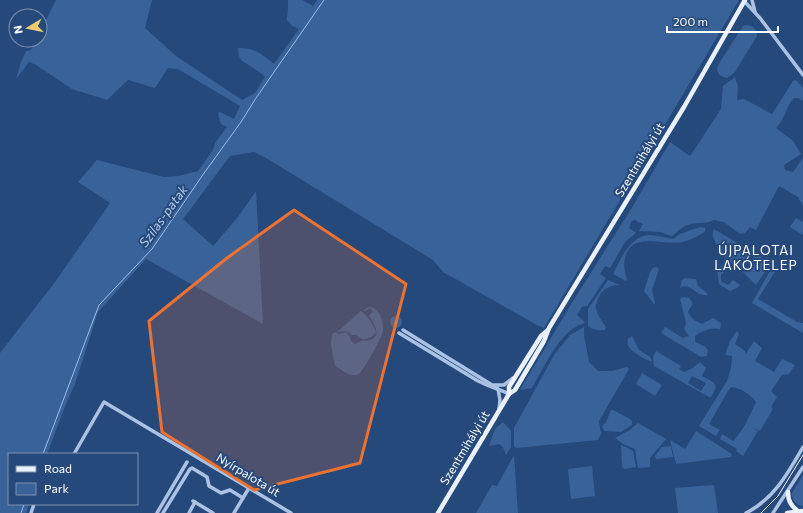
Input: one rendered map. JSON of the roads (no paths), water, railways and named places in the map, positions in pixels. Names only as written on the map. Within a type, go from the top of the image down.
[{"type":"main road","name":"Szentmihályi út","points":[[438,513],[509,394],[515,390],[544,341],[549,328],[684,107],[744,1]]},
{"type":"main road","name":"Szentmihályi út","points":[[509,394],[509,387],[515,377],[541,336],[549,328]]},
{"type":"main road","points":[[788,492],[791,505],[801,512]]},
{"type":"main road","points":[[787,513],[801,512]]},
{"type":"street","points":[[752,0],[755,13]]},
{"type":"street","points":[[744,1],[803,75]]},
{"type":"street","points":[[403,330],[493,384],[498,389],[500,400],[499,411]]},
{"type":"street","points":[[399,333],[478,381],[489,387],[509,394]]},
{"type":"street","points":[[493,384],[504,385],[515,377]]},
{"type":"street","name":"Nyírpalota út","points":[[75,453],[104,402],[291,513]]},
{"type":"street","points":[[746,513],[757,507],[774,492],[785,478],[803,447]]},
{"type":"street","points":[[157,513],[187,462]]},
{"type":"street","points":[[773,513],[803,467]]},
{"type":"street","points":[[163,513],[192,468],[207,477],[209,486],[221,493],[230,490],[243,498]]},
{"type":"street","points":[[234,513],[249,488]]},
{"type":"street","points":[[189,513],[194,502],[213,513]]},
{"type":"waterway","name":"Szilas-patak","points":[[43,453],[99,305],[152,249],[324,0]]},
{"type":"waterway","name":"Szilas-patak","points":[[21,513],[24,505]]},
{"type":"tram line","points":[[761,513],[778,496],[803,455]]},
{"type":"district","name":"ÚJPALOTAI LAKÓTELEP","points":[[756,258]]}]
